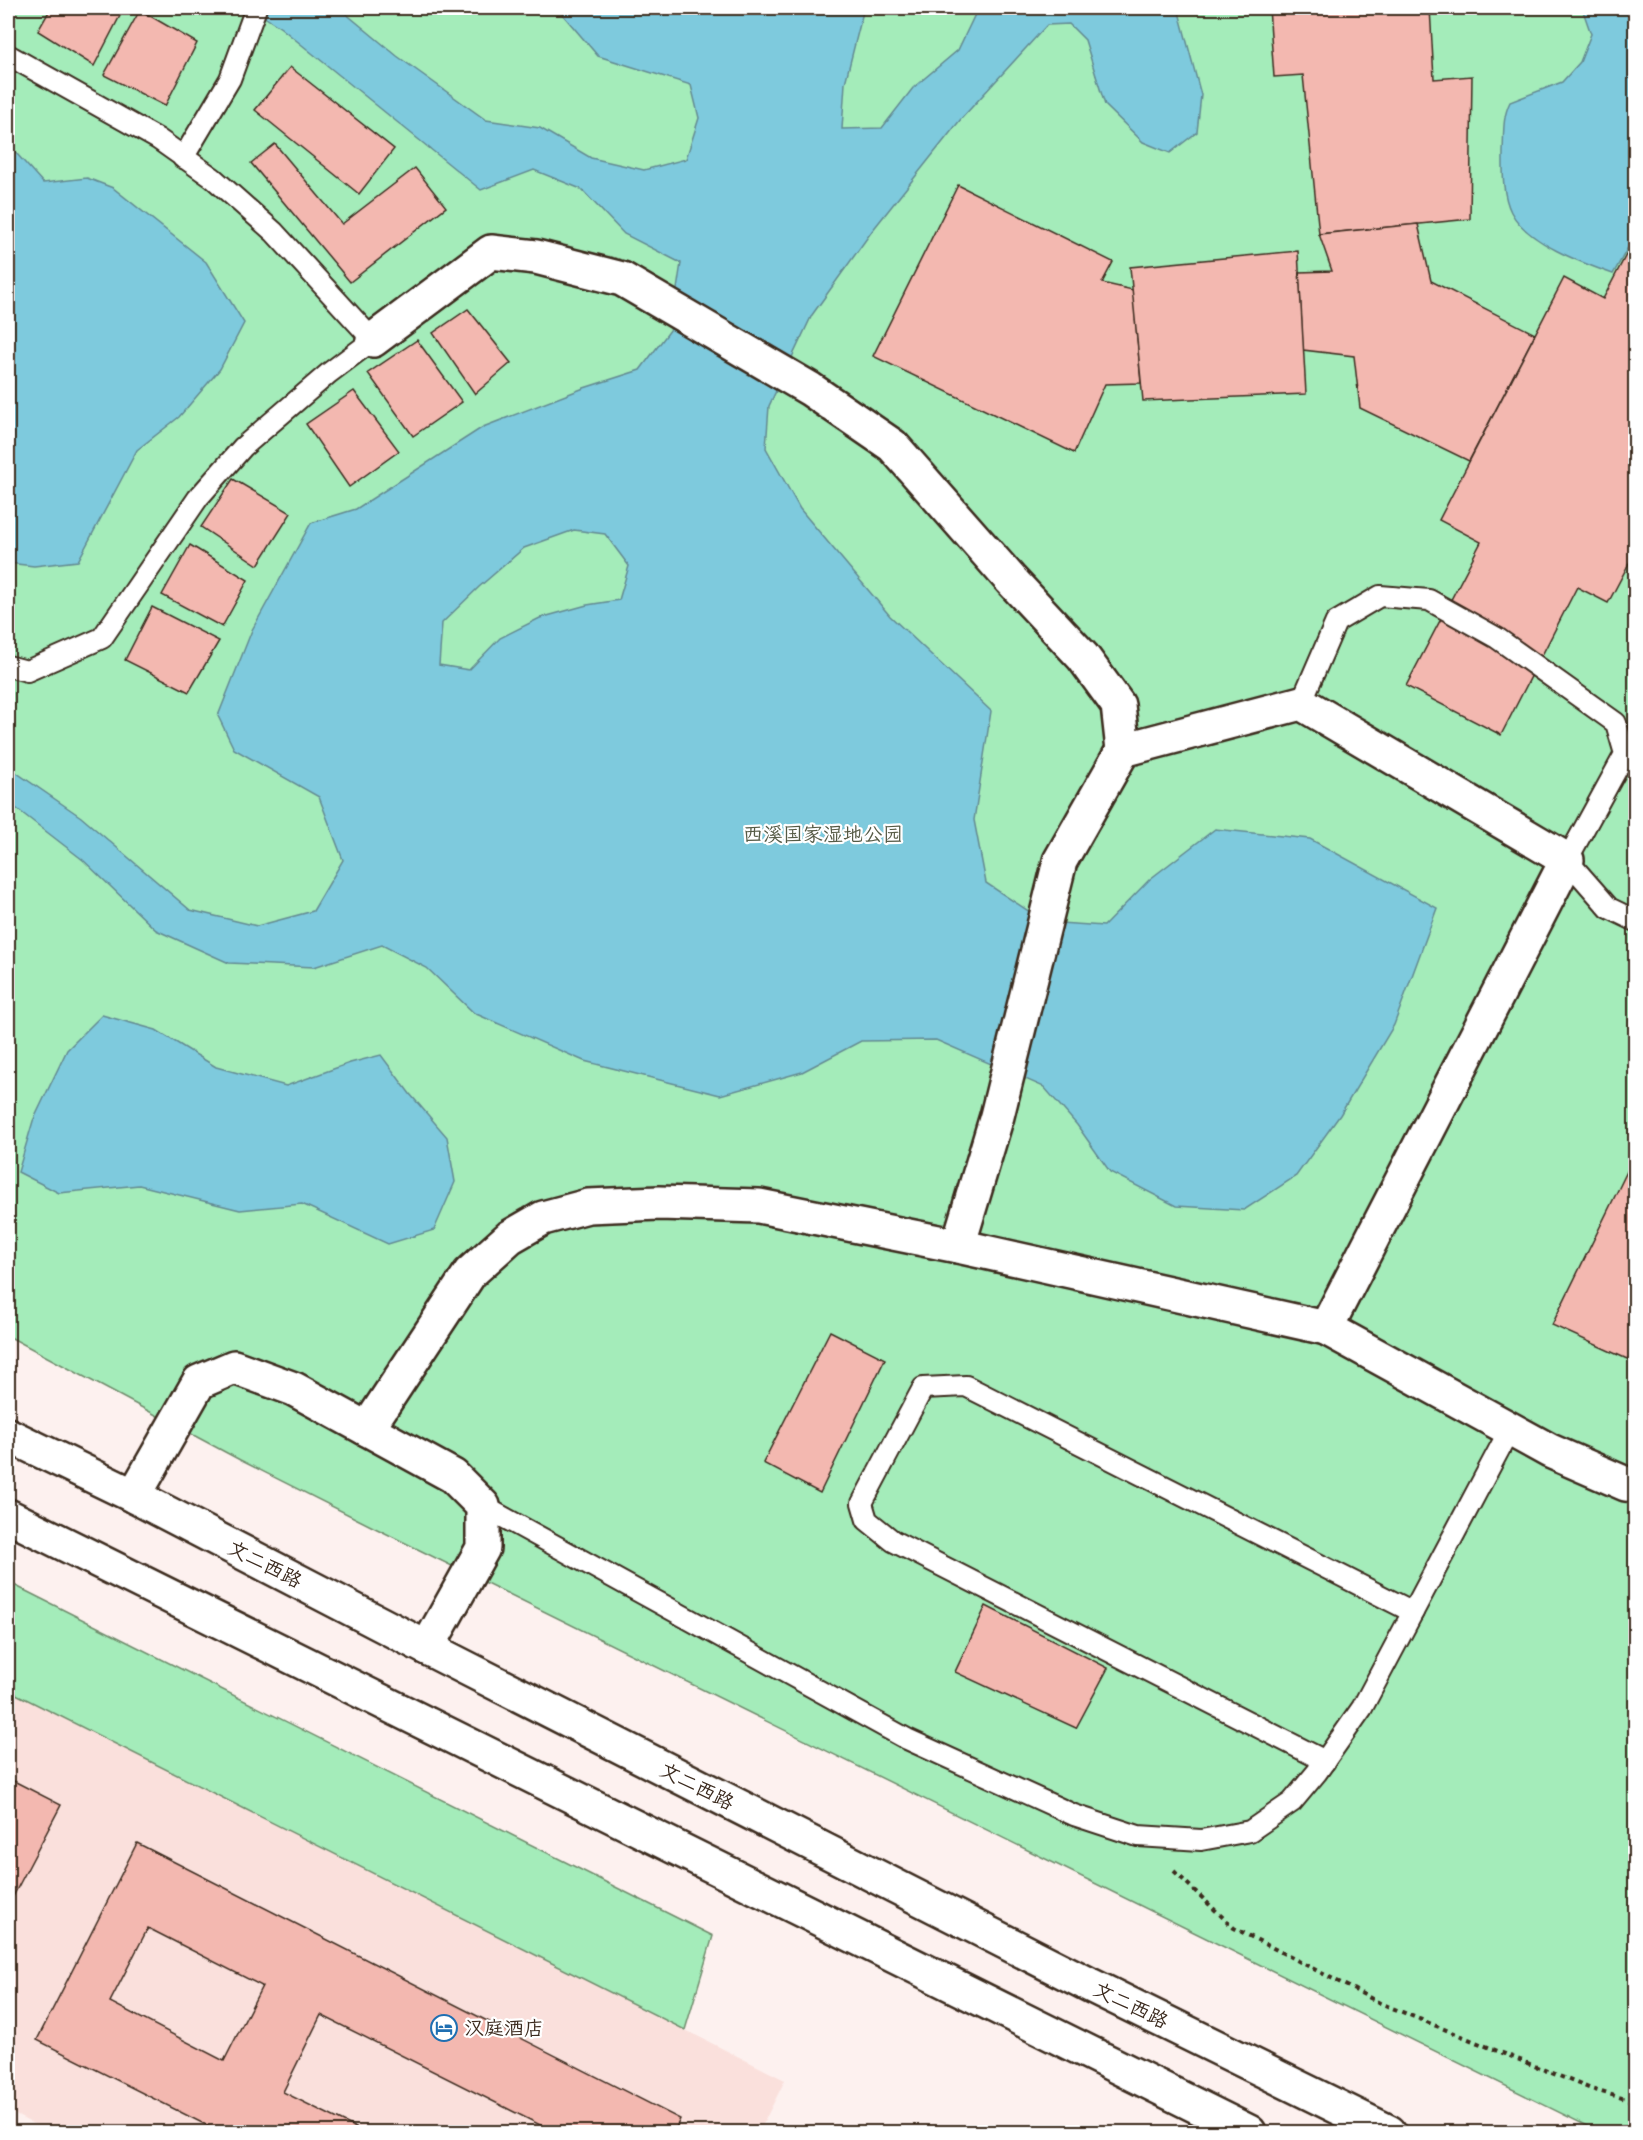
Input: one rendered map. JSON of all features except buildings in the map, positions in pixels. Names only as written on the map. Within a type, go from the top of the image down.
[{"type":"street","points":[[373,340],[491,252],[536,257],[622,279],[810,389],[893,446],[1011,580],[1083,657],[1118,705],[1123,750],[1060,861],[997,1116],[958,1246]]},
{"type":"street","points":[[1123,750],[1301,703],[1567,860],[1326,1328]]},
{"type":"street","points":[[367,1429],[470,1273],[510,1237],[543,1218],[588,1206],[659,1203],[759,1206],[958,1246],[1326,1328],[1550,1451],[1626,1484],[1635,1485]]},
{"type":"street","points":[[134,1496],[199,1382],[234,1367],[294,1389],[453,1476],[483,1506],[483,1548],[427,1648]]},
{"type":"street","name":"文二西路","points":[[8,1435],[134,1496],[427,1648],[1090,1985],[1389,2133]]},
{"type":"street","points":[[8,1516],[1056,2035],[1249,2133]]},
{"type":"lane","points":[[183,158],[230,79],[256,8]]},
{"type":"lane","points":[[8,55],[158,139],[213,178],[274,232],[373,340],[243,447],[198,498],[102,638],[27,671],[8,666]]},
{"type":"lane","points":[[1301,703],[1336,622],[1380,596],[1429,600],[1497,638],[1616,723],[1625,754],[1567,860],[1609,908],[1635,921]]},
{"type":"lane","points":[[1325,1761],[893,1540],[867,1520],[862,1503],[923,1388],[966,1386],[1413,1612]]},
{"type":"lane","points":[[483,1506],[906,1739],[1074,1815],[1138,1836],[1201,1840],[1250,1831],[1292,1802],[1325,1761],[1362,1708],[1510,1429]]},
{"type":"path","points":[[1138,1836],[1234,1928],[1380,2003],[1591,2089],[1635,2102]]},
{"type":"shaded area","points":[[8,1690],[785,2080],[759,2132],[49,2132],[8,2111]]},
{"type":"green space","name":"西溪国家湿地公园","points":[[8,8],[1635,8],[1635,2132],[1599,2132],[375,1528],[240,1460],[8,1336]]},
{"type":"green space","points":[[8,1582],[713,1936],[685,2030],[8,1690]]},
{"type":"water","points":[[251,8],[339,8],[397,56],[486,120],[540,128],[591,158],[644,170],[686,159],[699,118],[691,85],[598,56],[557,8],[864,8],[845,83],[842,129],[882,128],[913,88],[958,50],[978,8],[1180,8],[1179,12],[1201,95],[1197,132],[1170,153],[1143,142],[1105,105],[1085,40],[1069,24],[1047,25],[961,119],[872,231],[812,315],[769,406],[766,448],[800,509],[890,616],[991,711],[974,820],[986,883],[1045,922],[1104,926],[1150,879],[1215,829],[1310,839],[1437,908],[1394,1025],[1340,1115],[1296,1176],[1244,1210],[1176,1206],[1110,1172],[1077,1125],[1044,1087],[936,1040],[861,1041],[802,1072],[720,1095],[584,1061],[474,1013],[427,968],[382,945],[314,967],[229,963],[156,930],[83,860],[8,802],[8,767],[81,817],[190,910],[257,926],[313,911],[343,860],[319,797],[234,749],[218,716],[252,630],[311,523],[356,509],[483,427],[584,388],[640,370],[671,329],[681,263],[624,234],[581,189],[534,170],[481,190],[281,28]],"holes":[[[574,530],[605,534],[629,566],[619,600],[587,605],[540,618],[500,638],[469,670],[439,665],[442,623],[524,548]]]},
{"type":"water","points":[[1582,8],[1635,8],[1635,235],[1613,274],[1556,250],[1529,233],[1511,212],[1505,190],[1504,127],[1510,102],[1562,82],[1580,62],[1591,34]]},
{"type":"water","points":[[8,144],[43,183],[87,178],[113,188],[206,262],[244,323],[220,369],[179,417],[137,450],[78,561],[34,566],[8,563]]},
{"type":"water","points":[[102,1015],[156,1030],[216,1067],[286,1086],[350,1063],[381,1055],[410,1094],[447,1137],[455,1182],[434,1230],[388,1244],[302,1204],[240,1210],[139,1185],[59,1193],[18,1172],[33,1121],[67,1050]]},
{"type":"place","name":"汉庭酒店","points":[[444,2028]]}]
